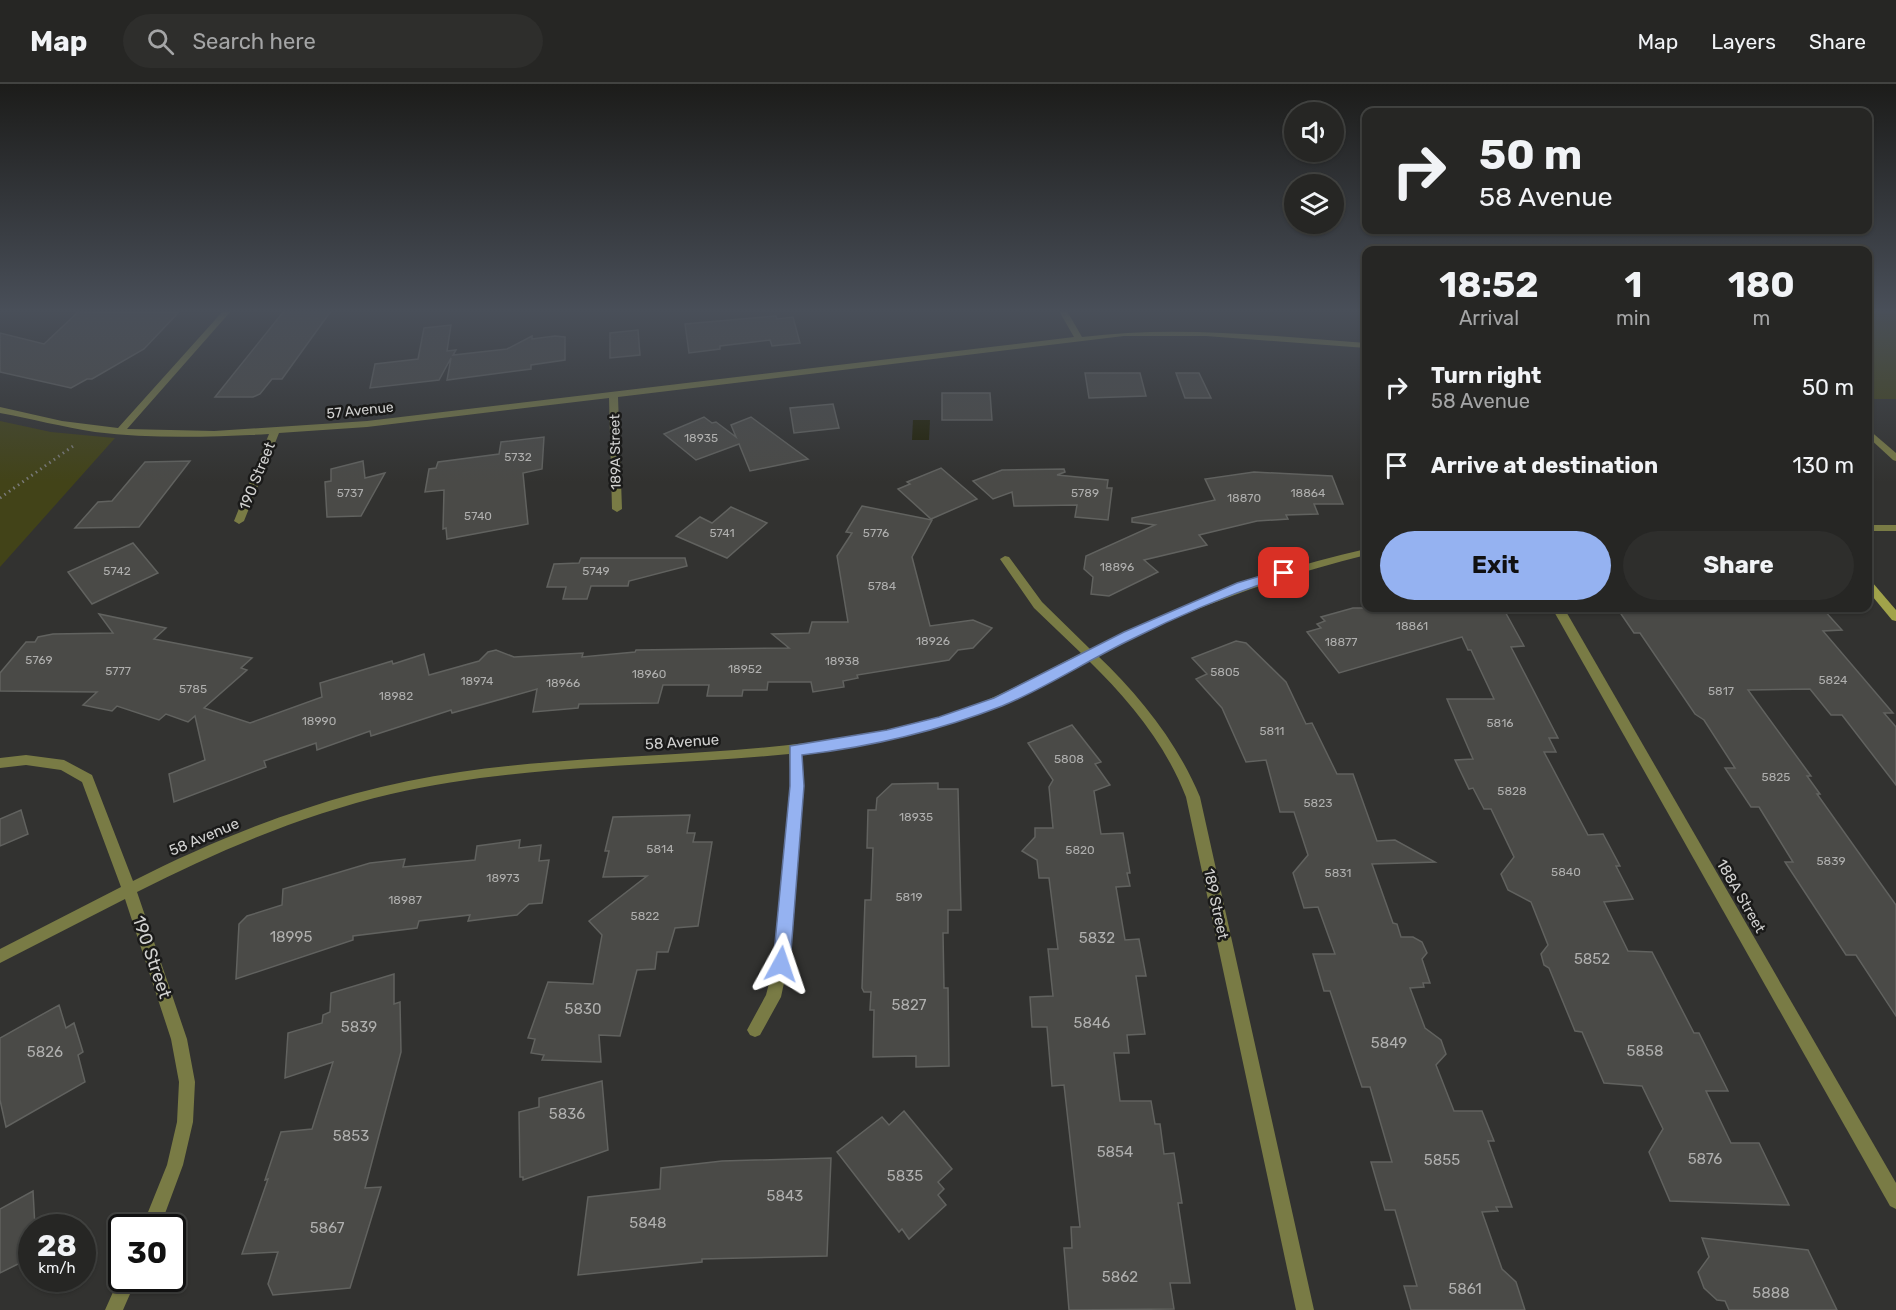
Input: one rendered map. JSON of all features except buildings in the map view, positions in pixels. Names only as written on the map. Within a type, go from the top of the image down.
[{"type":"street","points":[[121,430],[176,368]]},
{"type":"street","name":"57 Avenue","points":[[0,410],[63,424],[121,430],[275,431],[367,424],[832,368]]},
{"type":"street","name":"189A Street","points":[[614,394],[617,509]]},
{"type":"street","name":"190 Street","points":[[239,521],[275,431]]},
{"type":"street","points":[[1872,436],[1896,458]]},
{"type":"street","points":[[1872,528],[1896,528]]},
{"type":"street","name":"58 Avenue","points":[[0,956],[129,889],[264,830],[337,803],[394,788],[514,771],[841,745],[940,722],[999,702],[1090,654],[1242,586],[1305,566],[1362,553]]},
{"type":"street","name":"189 Street","points":[[1005,559],[1038,605],[1090,654],[1152,722],[1185,777],[1193,797],[1305,1310]]},
{"type":"street","points":[[1872,590],[1896,617]]},
{"type":"street","name":"188A Street","points":[[1560,612],[1896,1200]]},
{"type":"street","points":[[755,1030],[773,997],[781,964],[797,786],[795,750]]},
{"type":"street","name":"190 Street","points":[[0,763],[26,760],[64,765],[87,778],[100,807],[129,889],[179,1039],[187,1082],[185,1122],[175,1165],[156,1214]]},
{"type":"street","points":[[114,1310],[122,1292]]},
{"type":"path","points":[[0,498],[84,438]]},
{"type":"shaded area","points":[[1872,368],[1896,368],[1896,399],[1872,399]]},
{"type":"shaded area","points":[[913,420],[930,420],[929,440],[912,440]]},
{"type":"shaded area","points":[[0,421],[51,432],[115,438],[0,567]]},
{"type":"route","points":[[781,964],[797,786],[795,750],[841,745],[887,735],[940,722],[999,702],[1090,654],[1183,610],[1242,586],[1284,573]]}]
